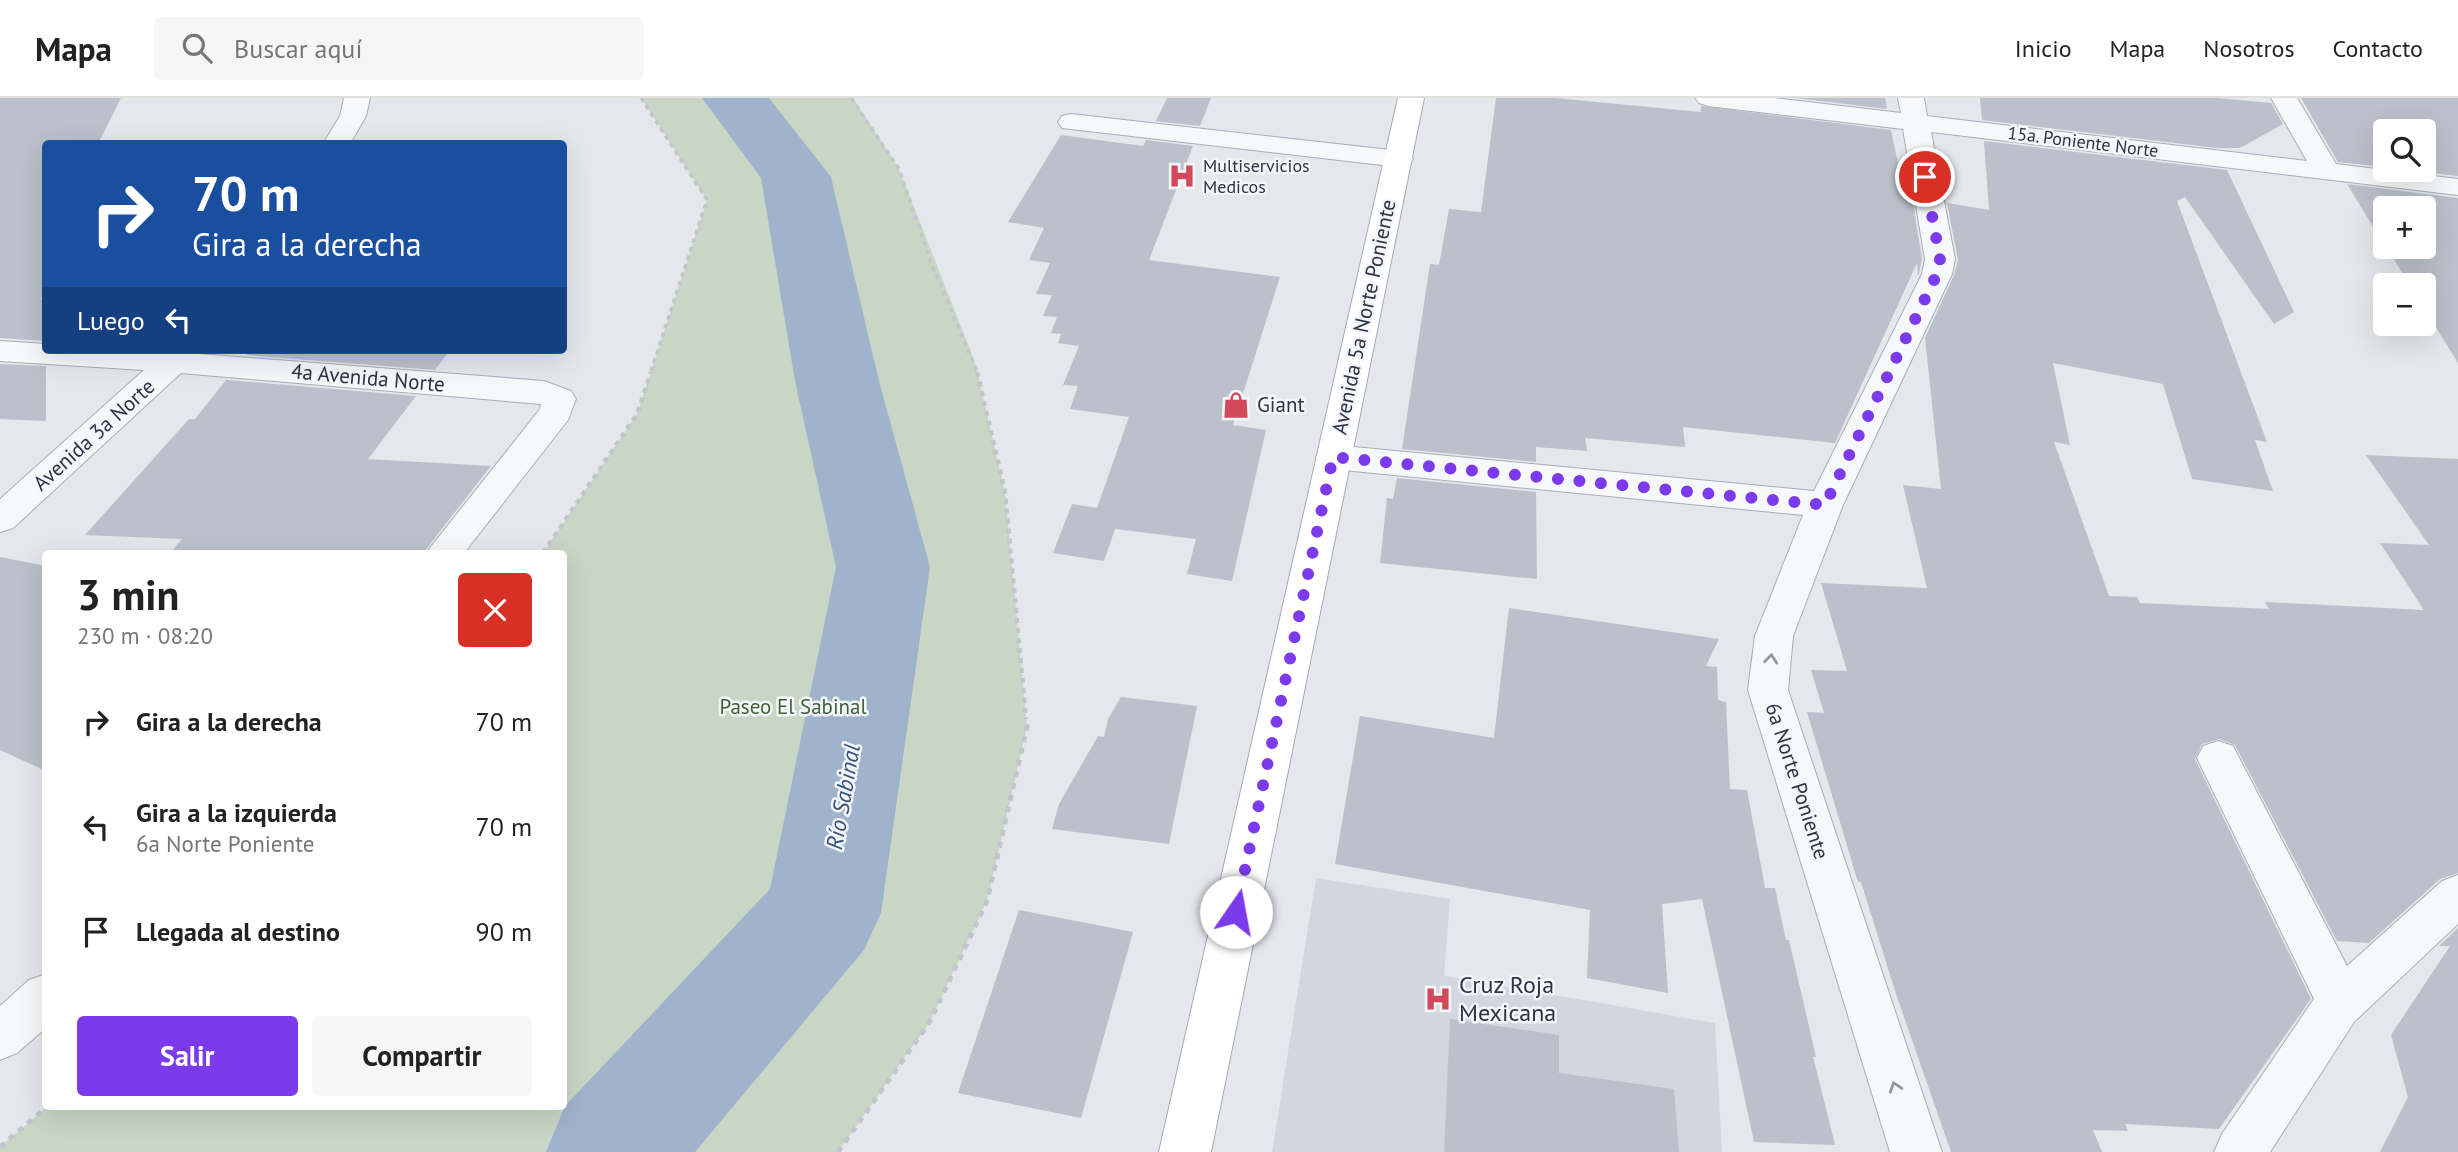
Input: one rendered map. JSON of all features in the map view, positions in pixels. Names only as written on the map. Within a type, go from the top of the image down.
[{"type":"main road","name":"Avenida 5a Norte Poniente","points":[[1185,1152],[1412,98]]},
{"type":"street","points":[[338,140],[353,116],[357,98]]},
{"type":"street","name":"15a. Poniente Norte","points":[[1707,98],[1913,110],[2458,187]]},
{"type":"street","points":[[2284,98],[2326,170]]},
{"type":"street","name":"6a Norte Poniente","points":[[1913,110],[1940,259],[1937,274],[1825,505],[1774,636],[1768,691],[1916,1152]]},
{"type":"street","points":[[1071,122],[1399,159]]},
{"type":"street","name":"4a Avenida Norte","points":[[0,351],[42,352]]},
{"type":"street","name":"4a Avenida Norte","points":[[109,354],[181,356],[544,392],[559,399],[556,412],[446,550]]},
{"type":"street","name":"Avenida 3a Norte","points":[[0,519],[181,356]]},
{"type":"street","points":[[1333,457],[1825,505]]},
{"type":"street","points":[[2218,758],[2340,1002]]},
{"type":"street","points":[[2240,1152],[2340,1002],[2458,895]]},
{"type":"street","points":[[0,1037],[42,1000]]},
{"type":"path","points":[[544,550],[637,414],[707,200],[641,98]]},
{"type":"path","points":[[838,1152],[929,1023],[987,901],[1027,727],[1004,492],[975,362],[931,263],[899,169],[851,98]]},
{"type":"path","points":[[0,1147],[43,1110]]},
{"type":"shaded area","name":"Cruz Roja Mexicana","points":[[1316,878],[1450,899],[1444,976],[1715,1023],[1722,1152],[1272,1152]]},
{"type":"green space","name":"Paseo El Sabinal","points":[[641,98],[853,98],[899,169],[975,362],[1005,492],[1027,727],[987,901],[929,1023],[838,1152],[0,1152],[0,1147],[43,1110],[567,1110],[567,550],[545,550],[637,414],[707,200]]},
{"type":"building","points":[[0,98],[121,98],[100,140],[42,140],[42,341],[0,338]]},
{"type":"building","points":[[1167,98],[1211,98],[1200,126],[1156,121]]},
{"type":"building","points":[[1496,98],[1555,98],[1701,112],[1701,106],[1891,130],[1905,196],[1912,197],[1922,259],[1918,276],[1917,263],[1835,443],[1683,427],[1685,447],[1585,438],[1587,451],[1536,447],[1536,462],[1402,449],[1430,264],[1439,265],[1449,209],[1481,212]]},
{"type":"building","points":[[1796,98],[1885,98],[1887,109]]},
{"type":"building","points":[[1980,98],[2216,98],[2271,103],[2283,124],[2240,148],[2217,148],[1982,120]]},
{"type":"building","points":[[2301,98],[2458,98],[2458,176],[2436,174],[2436,119],[2373,119],[2373,166],[2338,162]]},
{"type":"building","points":[[1061,135],[1143,146],[1146,140],[1193,146],[1149,260],[1280,277],[1233,425],[1266,430],[1232,581],[1187,574],[1196,539],[1115,529],[1104,561],[1053,553],[1072,504],[1097,508],[1129,417],[1070,409],[1078,386],[1063,385],[1079,346],[1058,343],[1061,334],[1051,333],[1057,317],[1043,316],[1052,295],[1036,294],[1050,263],[1029,260],[1044,228],[1008,222]]},
{"type":"building","points":[[1984,141],[2227,170],[2294,312],[2274,324],[2185,197],[2177,201],[2267,442],[2255,440],[2273,491],[2192,479],[2163,384],[2053,363],[2070,445],[2054,442],[2109,596],[2137,597],[2140,603],[2269,609],[2265,602],[2424,610],[2380,543],[2429,545],[2366,455],[2458,459],[2458,873],[2440,879],[2369,943],[2337,941],[2235,745],[2219,739],[2202,744],[2195,759],[2311,999],[2219,1129],[2125,1124],[2128,1131],[2093,1130],[2102,1152],[1951,1152],[1896,994],[1861,882],[1858,882],[1807,712],[1824,713],[1811,670],[1847,671],[1821,583],[1927,588],[1903,485],[1941,489],[1925,338],[1954,275],[1958,260],[1947,203],[1989,210]]},
{"type":"building","points":[[2347,184],[2458,198],[2458,363],[2436,327],[2436,273],[2402,273],[2394,259],[2436,259],[2436,196],[2373,196],[2373,226]]},
{"type":"building","points":[[247,354],[447,354],[435,370]]},
{"type":"building","points":[[0,364],[46,366],[46,421],[0,419]]},
{"type":"building","points":[[226,380],[416,396],[368,459],[491,466],[425,550],[173,550],[182,539],[85,535],[189,419],[195,419]]},
{"type":"building","points":[[1397,478],[1536,492],[1537,579],[1380,563],[1387,498],[1393,499]]},
{"type":"building","points":[[0,557],[42,565],[42,769],[0,750]]},
{"type":"building","points":[[1509,608],[1719,639],[1706,666],[1717,667],[1718,700],[1726,702],[1730,789],[1747,790],[1765,888],[1775,888],[1835,1145],[1754,1142],[1702,899],[1662,904],[1668,993],[1587,978],[1590,910],[1335,864],[1360,716],[1494,738]]},
{"type":"building","points":[[1121,697],[1197,706],[1169,844],[1052,829],[1059,804],[1098,736],[1104,737],[1108,719]]},
{"type":"building","points":[[1019,910],[1133,932],[1081,1118],[958,1093]]},
{"type":"building","points":[[2458,928],[2458,1152],[2380,1152],[2408,1097],[2391,1035],[2450,946],[2439,946]]},
{"type":"building","points":[[1450,1019],[1559,1035],[1559,1073],[1674,1089],[1679,1152],[1444,1152]]},
{"type":"waterway","name":"Río Sabinal","points":[[611,1152],[823,913],[883,567],[837,381],[796,177],[735,98]]},
{"type":"place","name":"Multiservicios Medicos","points":[[1182,176]]},
{"type":"place","name":"Giant","points":[[1236,405]]},
{"type":"place","name":"Cruz Roja Mexicana","points":[[1438,999]]},
{"type":"route","points":[[1236,912],[1333,457],[1825,505],[1937,274],[1940,259],[1925,177]]}]
